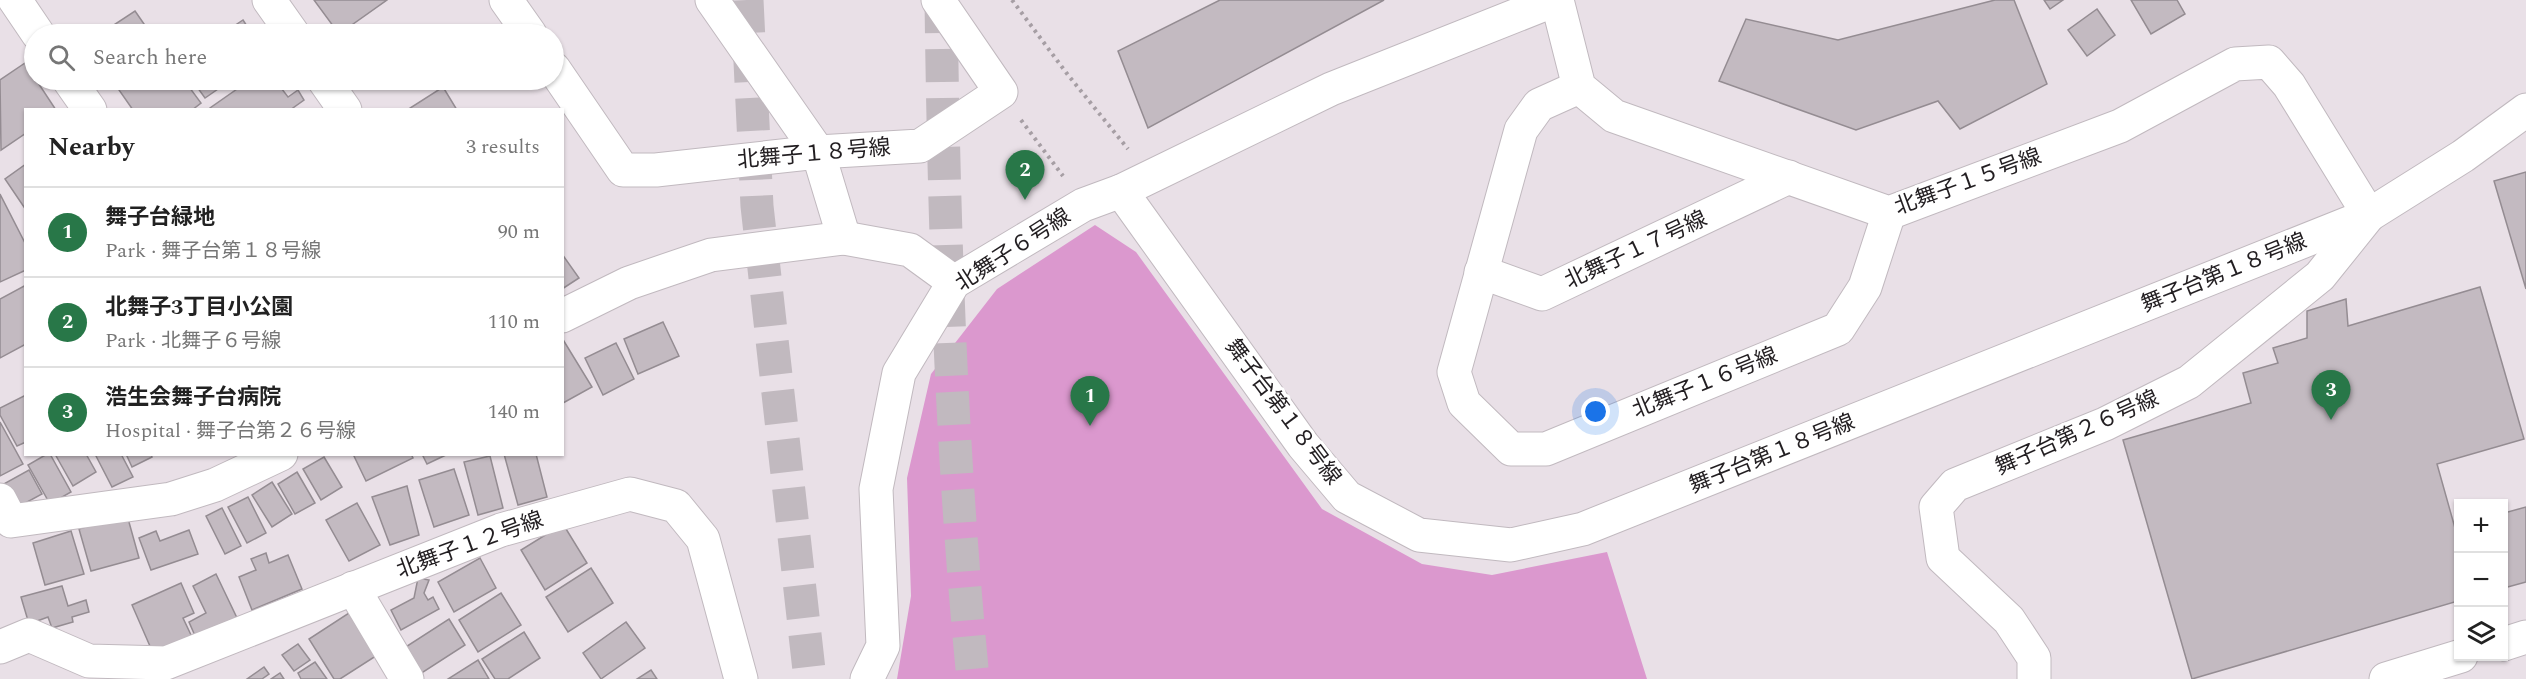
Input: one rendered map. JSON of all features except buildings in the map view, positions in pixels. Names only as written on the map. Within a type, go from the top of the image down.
[{"type":"street","points":[[15,0],[31,24]]},
{"type":"street","points":[[269,0],[286,24]]},
{"type":"street","points":[[506,0],[523,24]]},
{"type":"street","points":[[712,0],[818,152],[844,238]]},
{"type":"street","points":[[938,0],[1001,92]]},
{"type":"street","points":[[1556,0],[1579,87]]},
{"type":"street","name":"北舞子６号線","points":[[867,679],[883,646],[876,489],[899,373],[954,282],[1083,205],[1121,192],[1331,88],[1556,0]]},
{"type":"street","name":"北舞子１５号線","points":[[1579,87],[1614,116],[1889,213],[2120,126],[2235,64],[2269,62],[2289,85],[2369,215]]},
{"type":"street","name":"北舞子１８号線","points":[[564,84],[623,170],[656,170],[818,152],[920,146],[1001,92]]},
{"type":"street","name":"北舞子１６号線","points":[[1579,87],[1539,105],[1521,130],[1454,372],[1464,403],[1511,449],[1546,449],[1838,329],[1865,287],[1889,213]]},
{"type":"street","points":[[76,90],[89,108]]},
{"type":"street","points":[[331,90],[344,108]]},
{"type":"street","name":"舞子台第１８号線","points":[[1121,192],[1303,445],[1347,497],[1419,535],[1511,545],[1583,529],[2369,215],[2463,156],[2526,110]]},
{"type":"street","name":"北舞子１７号線","points":[[1481,272],[1542,294],[1789,177]]},
{"type":"street","name":"舞子台第２６号線","points":[[2034,679],[2034,658],[2009,620],[1943,558],[1936,507],[1955,485],[2105,424],[2189,382],[2320,276],[2369,215]]},
{"type":"street","points":[[564,315],[628,283],[711,255],[844,238],[910,250],[954,282]]},
{"type":"street","points":[[0,500],[11,520],[171,499],[215,485],[277,456]]},
{"type":"street","name":"北舞子１２号線","points":[[91,670],[166,663],[501,530],[630,494],[676,506],[703,539],[741,679]]},
{"type":"street","points":[[353,588],[407,679]]},
{"type":"street","points":[[0,647],[29,635],[91,670]]},
{"type":"street","points":[[2508,643],[2526,637]]},
{"type":"street","points":[[2386,679],[2454,659]]},
{"type":"path","points":[[1012,0],[1109,124]]},
{"type":"path","points":[[1001,92],[1083,205]]},
{"type":"shaded area","points":[[1095,225],[1136,252],[1322,509],[1422,564],[1492,575],[1607,552],[1647,679],[897,679],[911,596],[907,478],[931,374],[997,289]]},
{"type":"tunnel","points":[[747,0],[757,206],[810,679]]},
{"type":"tunnel","points":[[941,0],[944,170],[954,425],[973,679]]},
{"type":"place","name":"北舞子3丁目小公園","points":[[1025,200]]},
{"type":"place","name":"浩生会舞子台病院","points":[[2331,420]]},
{"type":"place","name":"舞子台緑地","points":[[1090,426]]}]
